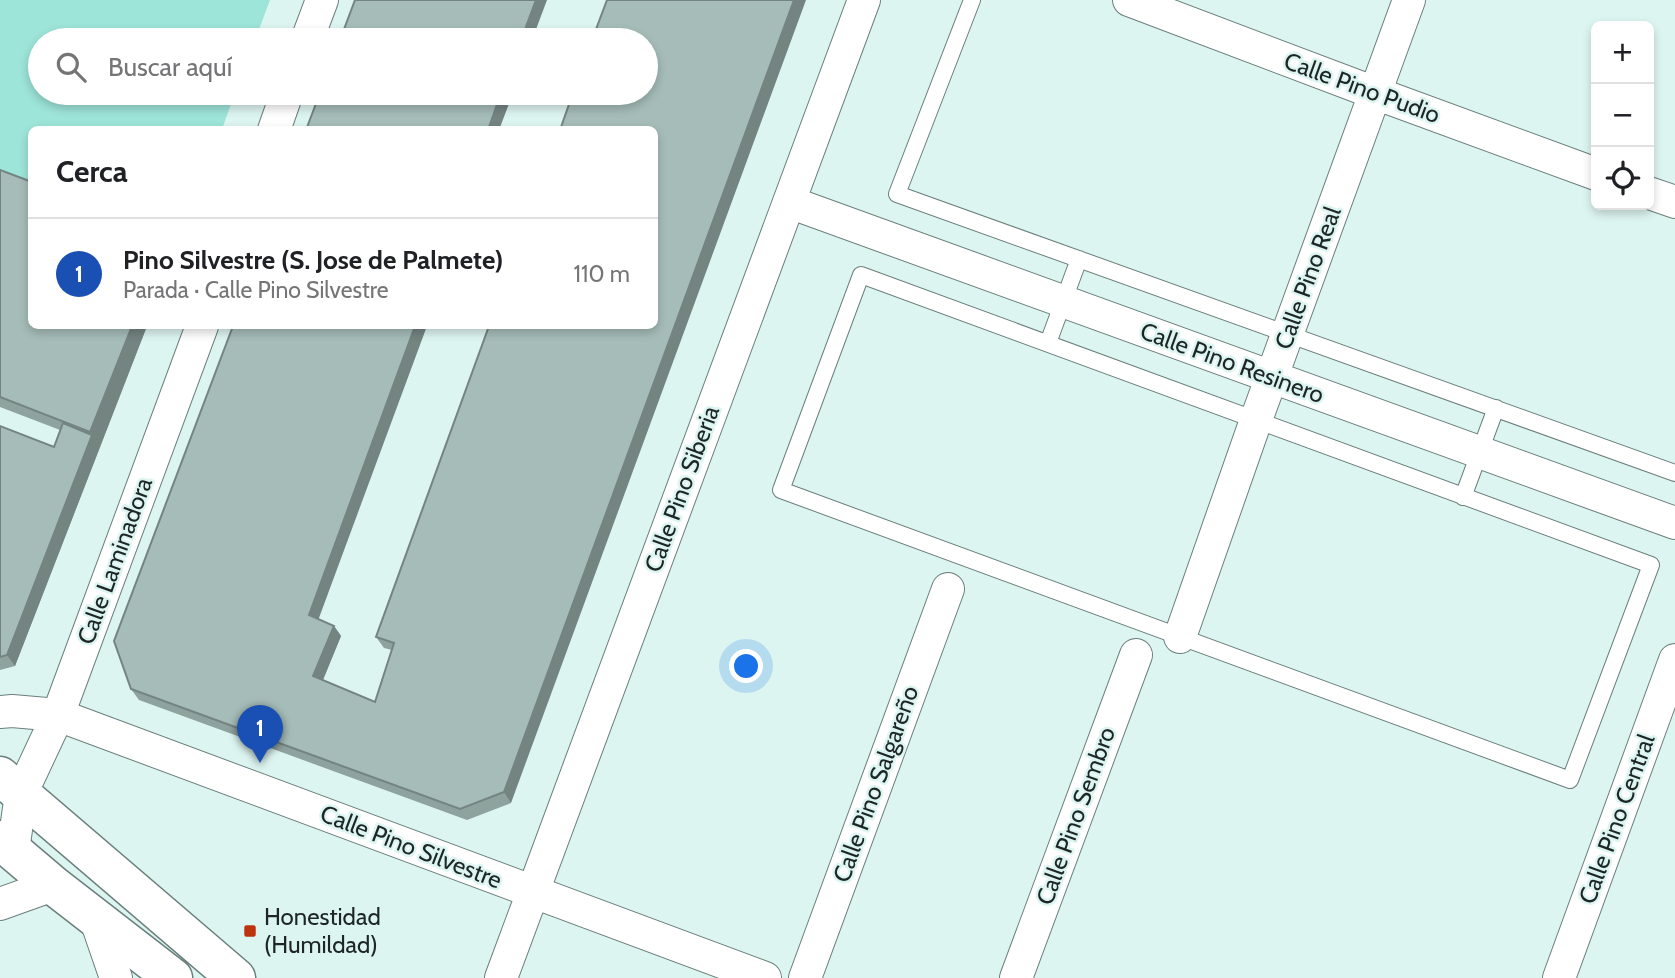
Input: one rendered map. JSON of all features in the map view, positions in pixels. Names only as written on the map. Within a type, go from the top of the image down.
[{"type":"street","points":[[312,28],[322,0]]},
{"type":"street","name":"Calle Pino Siberia","points":[[501,978],[864,0]]},
{"type":"street","name":"Calle Pino Pudio","points":[[1129,0],[1591,172]]},
{"type":"street","name":"Calle Pino Real","points":[[1180,637],[1409,0]]},
{"type":"street","points":[[276,126],[283,105]]},
{"type":"street","points":[[1654,195],[1675,202]]},
{"type":"street","name":"Calle Pino Resinero","points":[[789,202],[1675,523]]},
{"type":"street","name":"Calle Laminadora","points":[[7,846],[10,785],[58,715],[201,329]]},
{"type":"street","name":"Calle Pino Salgareño","points":[[805,978],[947,589]]},
{"type":"street","name":"Calle Pino Sembro","points":[[1016,978],[1136,655]]},
{"type":"street","name":"Calle Pino Central","points":[[1559,978],[1675,660]]},
{"type":"street","name":"Calle Pino Silvestre","points":[[0,712],[58,715],[765,978]]},
{"type":"street","points":[[10,785],[236,978]]},
{"type":"street","points":[[7,846],[173,978]]},
{"type":"street","points":[[0,904],[53,885]]},
{"type":"street","points":[[95,917],[116,978]]},
{"type":"lane","points":[[972,0],[897,194],[1675,473]]},
{"type":"lane","points":[[1048,344],[1079,259]]},
{"type":"lane","points":[[861,275],[1048,344],[1650,565],[1570,780],[781,490],[861,275]]},
{"type":"lane","points":[[1463,496],[1496,408]]},
{"type":"green space","points":[[0,0],[270,0],[260,28],[28,28],[28,105],[231,105],[223,126],[28,126],[28,191],[0,180]]},
{"type":"building","points":[[355,0],[536,0],[526,28],[344,28]]},
{"type":"building","points":[[607,0],[794,0],[504,792],[460,809],[131,689],[114,641],[232,329],[414,329],[309,615],[334,626],[313,676],[375,702],[394,643],[376,637],[488,329],[658,329],[658,126],[561,126],[569,105],[658,105],[658,28],[596,28]]},
{"type":"building","points":[[315,105],[497,105],[489,126],[308,126]]},
{"type":"building","points":[[0,170],[28,180],[28,329],[131,329],[90,432],[0,397]]},
{"type":"building","points":[[63,423],[92,435],[7,655],[0,657],[0,426],[54,447]]},
{"type":"place","name":"Pino Silvestre (S. Jose de Palmete)","points":[[260,763]]},
{"type":"place","name":"Honestidad (Humildad)","points":[[250,931]]}]
